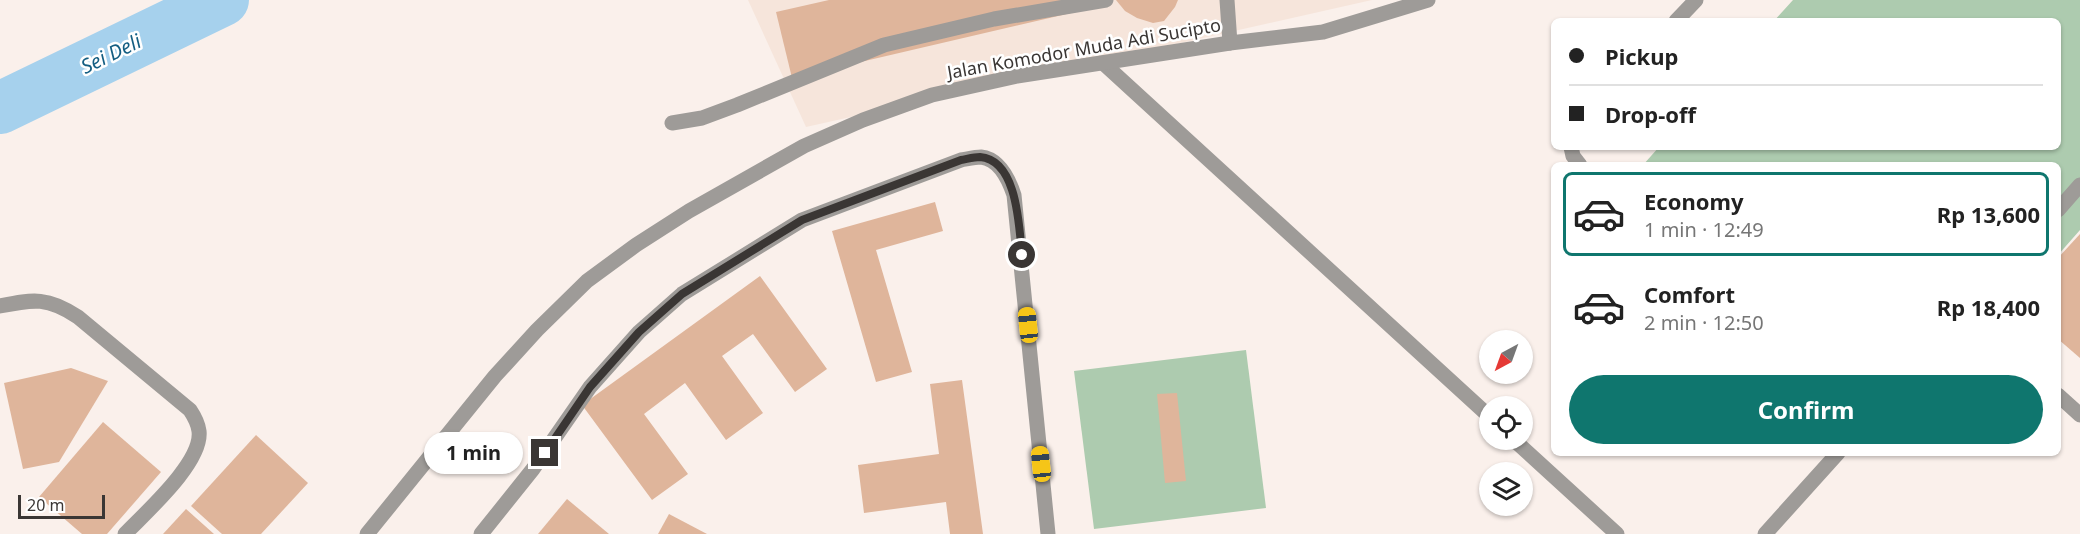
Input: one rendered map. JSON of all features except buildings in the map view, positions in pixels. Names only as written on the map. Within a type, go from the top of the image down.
[{"type":"street","points":[[672,123],[702,118],[884,45],[994,19],[1106,0]]},
{"type":"street","points":[[1227,0],[1230,43]]},
{"type":"street","name":"Jalan Komodor Muda Adi Sucipto","points":[[367,534],[495,376],[537,330],[587,281],[645,239],[689,211],[804,146],[862,120],[932,95],[1017,76],[1230,43],[1323,32],[1428,0]]},
{"type":"street","points":[[1679,18],[1696,0]]},
{"type":"street","points":[[1103,63],[1479,407]]},
{"type":"street","points":[[481,534],[533,469],[590,387],[639,332],[682,294],[802,220],[961,160],[982,157],[996,164],[1007,176],[1014,195],[1048,534]]},
{"type":"street","points":[[2061,207],[2080,185]]},
{"type":"street","points":[[0,306],[29,300],[42,300],[60,305],[78,317],[190,410],[197,421],[200,433],[189,463],[125,534]]},
{"type":"street","points":[[2061,398],[2080,415]]},
{"type":"street","points":[[1525,450],[1617,534]]},
{"type":"street","points":[[1765,534],[1835,456]]},
{"type":"shaded area","points":[[748,0],[1372,0],[806,127]]},
{"type":"green space","points":[[1793,0],[2080,0],[2080,230],[2061,252],[2061,162],[1646,162],[1656,150],[2061,150],[2061,18],[1777,18]]},
{"type":"green space","points":[[1246,350],[1266,508],[1094,529],[1074,371]]},
{"type":"waterway","name":"Sei Deli","points":[[0,108],[223,0]]},
{"type":"route","points":[[545,453],[590,387],[639,332],[682,294],[802,220],[961,160],[982,157],[996,164],[1007,176],[1014,195],[1022,255]]}]
